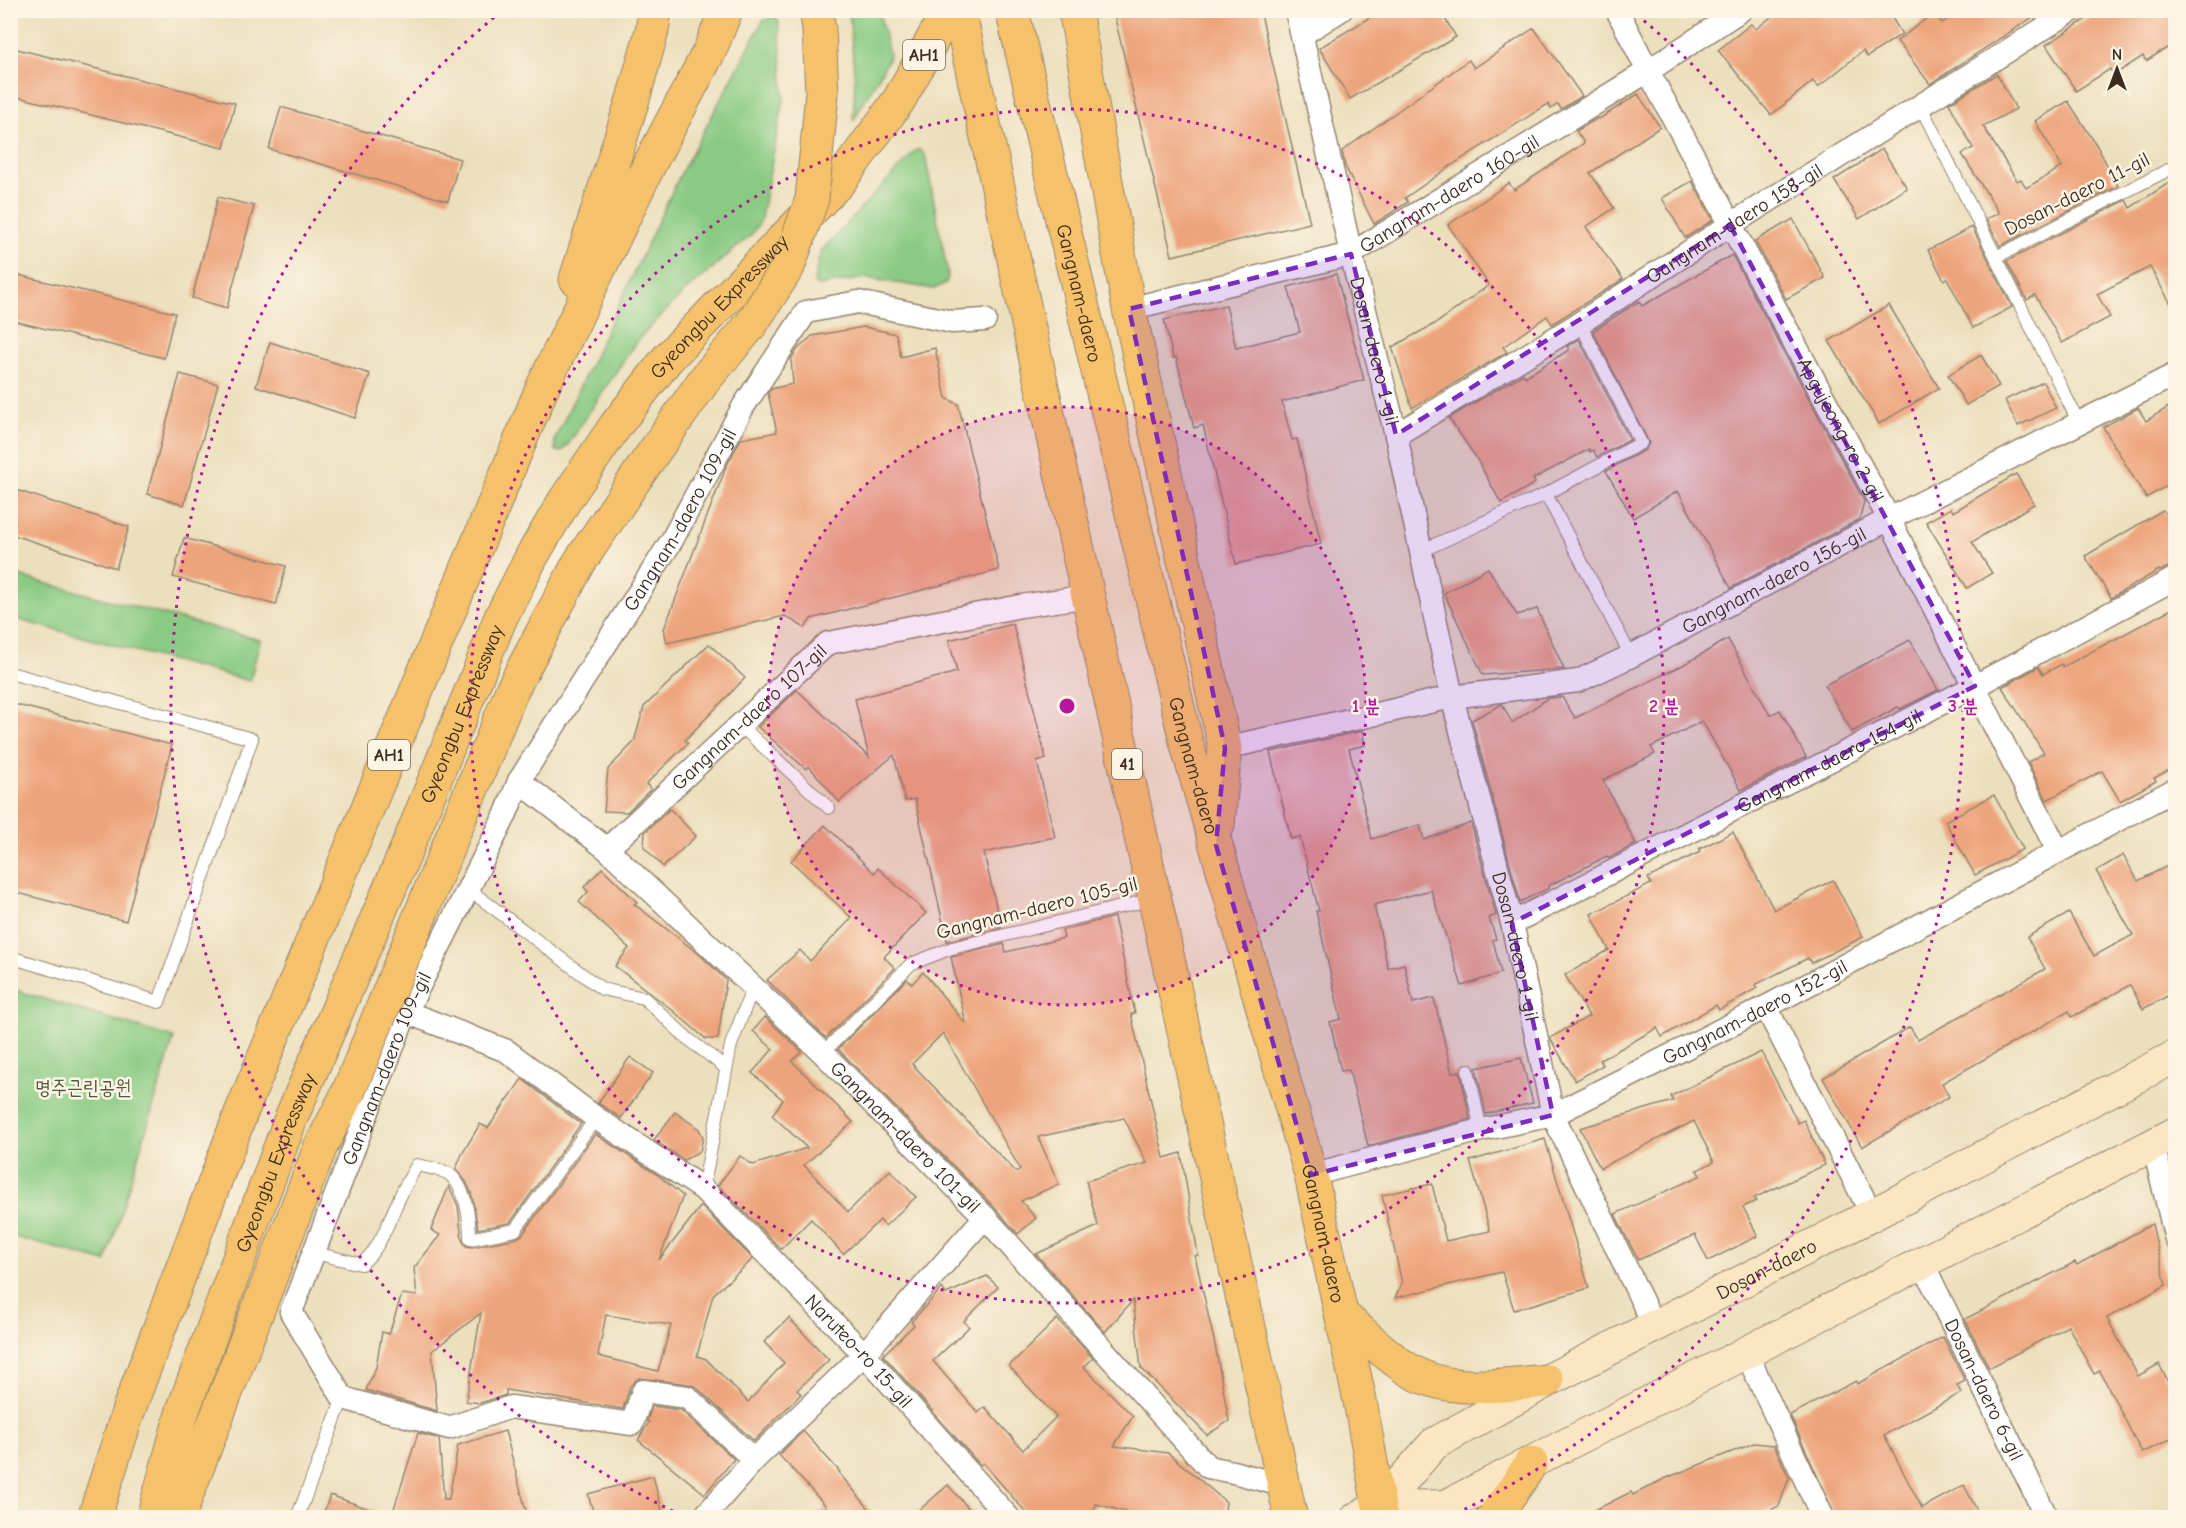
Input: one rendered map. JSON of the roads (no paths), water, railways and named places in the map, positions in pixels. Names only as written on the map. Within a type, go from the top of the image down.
[{"type":"main road","points":[[543,386],[633,99],[652,31],[655,10]]},
{"type":"main road","name":"AH1","points":[[94,1518],[130,1406],[241,1113],[543,386],[650,165],[710,50],[726,10]]},
{"type":"main road","points":[[178,1518],[320,1148],[347,1095],[512,690],[579,563],[705,379],[750,326],[788,267],[812,199],[822,93],[816,10]]},
{"type":"main road","name":"Gyeongbu Expressway","points":[[153,1518],[183,1410],[291,1118],[405,853],[501,617],[532,556],[565,500],[616,426],[668,358],[839,182],[899,100],[949,10]]},
{"type":"main road","name":"41","points":[[959,10],[1292,1518]]},
{"type":"main road","name":"Gangnam-daero","points":[[1012,10],[1187,745],[1311,1174],[1342,1315],[1373,1514]]},
{"type":"main road","points":[[1075,10],[1129,309],[1225,748],[1216,845]]},
{"type":"main road","name":"Dosan-daero","points":[[1373,1514],[1434,1444],[1547,1381],[1872,1215],[2175,1056]]},
{"type":"main road","points":[[1373,1514],[1446,1506],[2164,1138]]},
{"type":"main road","points":[[1342,1315],[1404,1367],[1431,1380],[1454,1386],[1476,1387],[1547,1381]]},
{"type":"main road","points":[[1494,1518],[1531,1462]]},
{"type":"street","name":"Dosan-daero 1-gil","points":[[1296,10],[1351,254],[1396,435],[1452,697],[1512,924],[1553,1115],[1654,1326]]},
{"type":"street","points":[[1303,34],[1341,10]]},
{"type":"street","name":"Apgujeong-ro 2-gil","points":[[1617,10],[1889,519],[2058,851]]},
{"type":"street","name":"Gangnam-daero 160-gil","points":[[1129,309],[1351,254],[1648,71],[1741,10]]},
{"type":"street","name":"Gangnam-daero 158-gil","points":[[1396,435],[1580,323],[1730,225],[2073,10]]},
{"type":"street","name":"Gangnam-daero 109-gil","points":[[343,1398],[291,1312],[406,1012],[505,816],[519,781],[672,540],[742,407],[806,312],[858,302],[952,322],[985,320]]},
{"type":"street","name":"Gangnam-daero 156-gil","points":[[1225,748],[1452,697],[1578,681],[1630,656],[1889,519],[2175,374]]},
{"type":"street","name":"Gangnam-daero 154-gil","points":[[1512,924],[1975,686],[2175,578]]},
{"type":"street","name":"Gangnam-daero 107-gil","points":[[607,849],[828,643],[1010,608],[1089,596]]},
{"type":"street","name":"Gangnam-daero 101-gil","points":[[519,781],[607,849],[823,1053],[985,1217],[1209,1467],[1285,1486]]},
{"type":"street","name":"Gangnam-daero 152-gil","points":[[1311,1174],[1481,1130],[1553,1115],[1766,1007],[2175,789]]},
{"type":"street","points":[[1766,1007],[1872,1215]]},
{"type":"street","name":"Naruteo-ro 15-gil","points":[[406,1012],[507,1051],[596,1118],[703,1189],[864,1354],[1009,1518]]},
{"type":"street","points":[[2164,1138],[2175,1239]]},
{"type":"street","points":[[703,1518],[754,1460],[864,1354],[985,1217]]},
{"type":"street","name":"Dosan-daero 6-gil","points":[[1922,1262],[2047,1518]]},
{"type":"street","points":[[1746,1352],[1823,1518]]},
{"type":"street","points":[[343,1398],[449,1428],[510,1407],[632,1424],[642,1391],[687,1397],[754,1460]]},
{"type":"lane","points":[[1920,105],[2079,423]]},
{"type":"lane","name":"Dosan-daero 11-gil","points":[[1996,257],[2175,166]]},
{"type":"lane","points":[[1421,551],[1546,494],[1641,443],[1580,323]]},
{"type":"lane","points":[[1546,494],[1630,656]]},
{"type":"lane","points":[[10,673],[252,739],[159,1002],[10,957]]},
{"type":"lane","points":[[740,725],[829,808]]},
{"type":"lane","points":[[468,889],[602,989],[644,998],[687,1038],[726,1068]]},
{"type":"lane","name":"Gangnam-daero 105-gil","points":[[823,1053],[911,964],[952,948],[1156,898]]},
{"type":"lane","points":[[703,1189],[731,1045],[753,987]]},
{"type":"lane","points":[[1468,1070],[1481,1130]]},
{"type":"lane","points":[[315,1253],[361,1264],[369,1257],[388,1226],[399,1198],[417,1165],[448,1174],[461,1190],[470,1220],[470,1239],[515,1230],[596,1118]]},
{"type":"lane","points":[[297,1518],[343,1398]]},
{"type":"park label","name":"명주근린공원","points":[[83,1087]]}]
